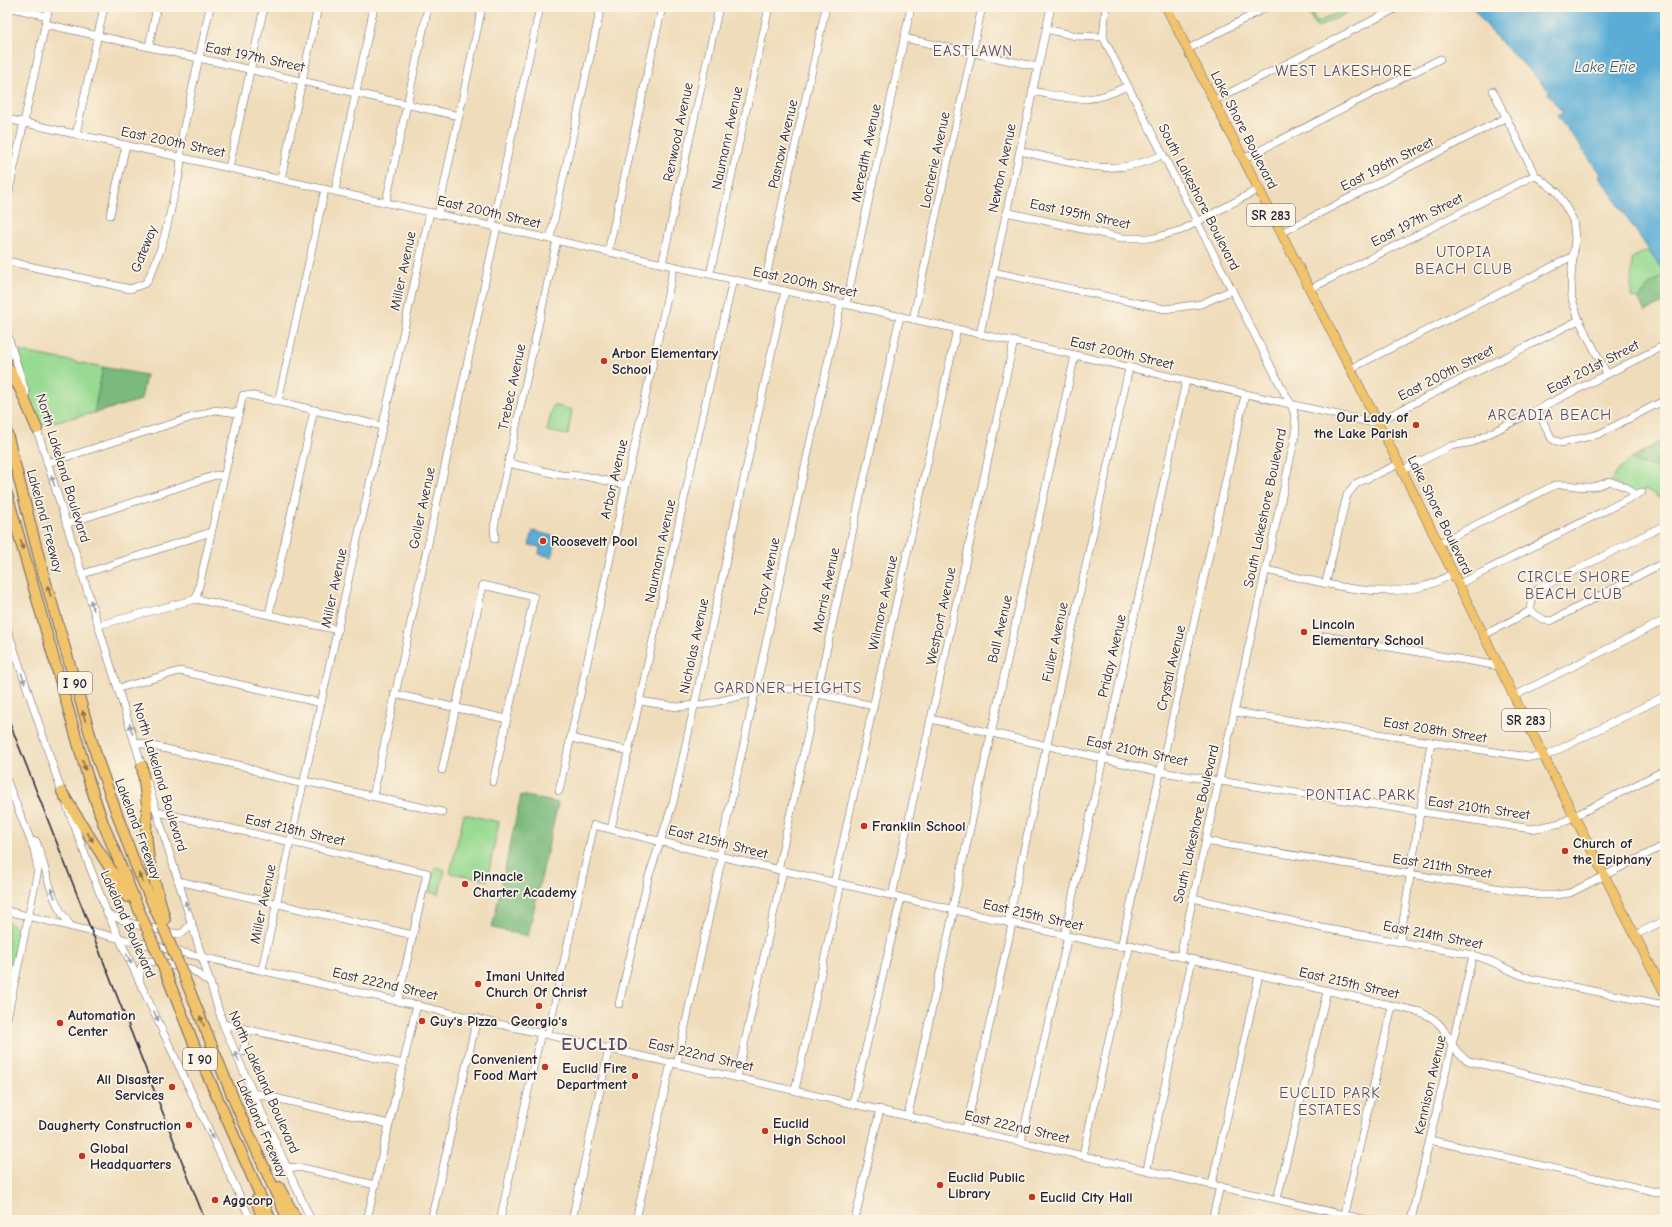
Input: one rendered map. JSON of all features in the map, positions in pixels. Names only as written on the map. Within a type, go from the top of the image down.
[{"type":"highway","points":[[7,366],[20,388],[37,429]]},
{"type":"highway","name":"Lakeland Freeway","points":[[7,433],[42,569],[97,758],[135,864],[165,927],[236,1105],[288,1220]]},
{"type":"highway","name":"Lakeland Freeway","points":[[7,494],[87,775],[103,823],[196,1049],[238,1147],[272,1220]]},
{"type":"highway","points":[[142,766],[147,805],[146,833],[149,860],[165,927]]},
{"type":"highway","points":[[62,792],[90,838],[108,861],[132,907],[144,922]]},
{"type":"highway","points":[[238,1147],[263,1220]]},
{"type":"highway","points":[[256,1147],[297,1220]]},
{"type":"main road","name":"Lake Shore Boulevard","points":[[1166,7],[1280,233],[1401,467],[1452,574],[1484,635],[1603,876],[1665,993]]},
{"type":"street","points":[[8,7],[47,16]]},
{"type":"street","points":[[7,200],[49,7]]},
{"type":"street","points":[[76,134],[104,7]]},
{"type":"street","points":[[149,46],[157,7]]},
{"type":"street","points":[[179,157],[210,7]]},
{"type":"street","points":[[229,168],[264,7]]},
{"type":"street","points":[[281,179],[318,7]]},
{"type":"street","points":[[335,191],[374,7]]},
{"type":"street","points":[[386,202],[428,7]]},
{"type":"street","points":[[438,214],[482,7]]},
{"type":"street","name":"Goller Avenue","points":[[373,796],[540,7]]},
{"type":"street","name":"Trebec Avenue","points":[[495,539],[494,527],[601,7]]},
{"type":"street","points":[[608,252],[662,7]]},
{"type":"street","name":"Renwood Avenue","points":[[662,264],[719,7]]},
{"type":"street","name":"Naumann Avenue","points":[[710,274],[769,7]]},
{"type":"street","name":"Pasnow Avenue","points":[[764,286],[826,7]]},
{"type":"street","name":"Meredith Avenue","points":[[844,304],[911,7]]},
{"type":"street","name":"Locherie Avenue","points":[[913,319],[982,7]]},
{"type":"street","name":"Newton Avenue","points":[[980,334],[1051,7]]},
{"type":"street","points":[[1046,29],[1076,36],[1102,37],[1106,7]]},
{"type":"street","points":[[1188,49],[1267,7]]},
{"type":"street","points":[[1214,100],[1393,10]]},
{"type":"street","name":"East 197th Street","points":[[45,24],[459,116]]},
{"type":"street","name":"South Lakeshore Boulevard","points":[[1102,37],[1284,392],[1293,405],[1296,433],[1180,957]]},
{"type":"street","points":[[904,38],[1038,67]]},
{"type":"street","points":[[1243,159],[1440,59]]},
{"type":"street","points":[[1032,91],[1076,100],[1109,96],[1127,86]]},
{"type":"street","points":[[1493,91],[1505,118],[1535,175],[1558,193],[1573,220],[1575,237],[1572,299],[1579,320],[1607,374]]},
{"type":"street","name":"East 196th Street","points":[[1280,233],[1505,118]]},
{"type":"street","name":"East 200th Street","points":[[7,119],[1014,341],[1367,422],[1377,422],[1579,320]]},
{"type":"street","points":[[110,215],[126,145]]},
{"type":"street","points":[[1020,151],[1099,169],[1132,166],[1162,155]]},
{"type":"street","name":"Gateway","points":[[7,261],[130,288],[146,283],[167,228],[180,171],[179,157]]},
{"type":"street","name":"East 197th Street","points":[[1310,289],[1535,175]]},
{"type":"street","points":[[278,402],[325,189]]},
{"type":"street","name":"East 195th Street","points":[[1006,212],[1122,238],[1139,239],[1167,235],[1197,222],[1259,189]]},
{"type":"street","name":"Miller Avenue","points":[[262,969],[430,212]]},
{"type":"street","points":[[1350,369],[1573,256]]},
{"type":"street","name":"Arbor Avenue","points":[[559,791],[674,266]]},
{"type":"street","points":[[993,272],[1164,309],[1201,304],[1232,290]]},
{"type":"street","name":"Naumann Avenue","points":[[611,829],[733,279]]},
{"type":"street","name":"Nicholas Avenue","points":[[619,1004],[648,879],[672,803],[785,291]]},
{"type":"street","name":"Tracy Avenue","points":[[636,1220],[674,1062],[755,692],[844,304]]},
{"type":"street","name":"Morris Avenue","points":[[737,1077],[817,693],[900,316]]},
{"type":"street","name":"Wilmore Avenue","points":[[795,1090],[874,706],[957,329]]},
{"type":"street","name":"North Lakeland Boulevard","points":[[7,333],[66,524],[119,688],[142,766],[158,812],[223,1024],[260,1109],[312,1220]]},
{"type":"street","name":"Westport Avenue","points":[[892,896],[1014,341]]},
{"type":"street","name":"East 201st Street","points":[[1326,582],[1347,495],[1357,483],[1401,467],[1451,446],[1473,442],[1665,345]]},
{"type":"street","name":"Ball Avenue","points":[[908,1115],[990,733],[1075,355]]},
{"type":"street","name":"Fuller Avenue","points":[[966,1129],[1046,745],[1129,368]]},
{"type":"street","name":"Priday Avenue","points":[[1021,1142],[1066,936],[1102,758],[1186,381]]},
{"type":"street","points":[[196,598],[237,413],[243,395],[382,426]]},
{"type":"street","name":"Crystal Avenue","points":[[1121,947],[1245,395]]},
{"type":"street","points":[[1537,410],[1552,439],[1561,443],[1599,434],[1665,400]]},
{"type":"street","points":[[47,463],[214,410],[237,413]]},
{"type":"street","points":[[269,614],[314,410]]},
{"type":"street","points":[[508,463],[626,485]]},
{"type":"street","points":[[66,524],[216,475],[224,476]]},
{"type":"street","points":[[1438,544],[1555,485],[1564,484],[1584,488],[1594,487],[1609,481],[1628,488],[1635,495]]},
{"type":"street","points":[[1458,584],[1642,492]]},
{"type":"street","points":[[1530,611],[1531,599],[1534,592],[1538,589],[1665,525]]},
{"type":"street","points":[[83,574],[211,532]]},
{"type":"street","points":[[1530,611],[1544,620],[1551,621],[1665,562]]},
{"type":"street","points":[[1266,570],[1365,591],[1406,590],[1427,586],[1452,574]]},
{"type":"street","points":[[442,770],[483,585],[534,597],[493,782]]},
{"type":"street","points":[[99,625],[196,598],[338,630]]},
{"type":"street","points":[[1484,635],[1530,611]]},
{"type":"street","points":[[1514,696],[1665,620]]},
{"type":"street","name":"Lakeland Boulevard","points":[[7,628],[90,873],[118,938],[251,1220]]},
{"type":"street","points":[[1325,636],[1499,666]]},
{"type":"street","points":[[119,688],[180,671],[322,703]]},
{"type":"street","points":[[640,701],[672,706],[694,705],[706,704],[770,689],[794,689],[874,706]]},
{"type":"street","points":[[394,694],[507,719]]},
{"type":"street","name":"East 208th Street","points":[[1235,712],[1528,757],[1544,757],[1665,696]]},
{"type":"street","name":"East 210th Street","points":[[931,719],[1161,772],[1532,829],[1561,823],[1665,770]]},
{"type":"street","points":[[571,738],[629,751]]},
{"type":"street","points":[[135,742],[247,768],[264,774],[373,796],[442,812]]},
{"type":"street","points":[[1400,941],[1431,742]]},
{"type":"street","points":[[7,781],[34,849],[38,870],[30,916],[7,1019]]},
{"type":"street","name":"East 218th Street","points":[[158,812],[427,873],[413,935]]},
{"type":"street","name":"East 215th Street","points":[[545,1033],[594,825],[720,857],[1066,936],[1121,947],[1130,945],[1420,1012],[1432,1018],[1444,1031],[1452,1046],[1461,1056],[1478,1064],[1665,1106]]},
{"type":"street","points":[[26,828],[34,836],[57,906],[64,918],[72,927]]},
{"type":"street","name":"East 211th Street","points":[[1205,841],[1540,895],[1570,893],[1665,845]]},
{"type":"street","points":[[178,881],[413,935],[398,1000]]},
{"type":"street","points":[[853,1103],[901,898]]},
{"type":"street","name":"East 214th Street","points":[[1193,898],[1322,928],[1473,955],[1484,958],[1520,976],[1665,1005]]},
{"type":"street","name":"East 222nd Street","points":[[7,911],[118,938],[674,1062],[1367,1220]]},
{"type":"street","points":[[107,914],[133,924],[178,934],[184,932],[192,922]]},
{"type":"street","points":[[1635,935],[1665,920]]},
{"type":"street","points":[[1083,1156],[1130,945]]},
{"type":"street","name":"Kennison Avenue","points":[[1410,1220],[1473,955]]},
{"type":"street","points":[[1147,1169],[1192,960]]},
{"type":"street","points":[[139,981],[141,967],[145,962],[152,961],[191,969],[210,983]]},
{"type":"street","points":[[1212,1220],[1216,1185],[1259,975]]},
{"type":"street","points":[[1277,1199],[1327,991]]},
{"type":"street","points":[[367,1220],[417,1004]]},
{"type":"street","points":[[1344,1214],[1392,1006]]},
{"type":"street","points":[[431,1220],[477,1018]]},
{"type":"street","points":[[223,1024],[403,1064]]},
{"type":"street","points":[[243,1052],[248,1030]]},
{"type":"street","points":[[500,1220],[545,1033]]},
{"type":"street","points":[[572,1220],[609,1048]]},
{"type":"street","points":[[253,1093],[389,1124]]},
{"type":"street","points":[[260,1109],[264,1101],[269,1097]]},
{"type":"street","points":[[855,1220],[880,1109]]},
{"type":"street","points":[[1430,1140],[1665,1194]]},
{"type":"street","points":[[287,1167],[303,1168],[375,1184]]},
{"type":"green space","points":[[1306,7],[1309,7],[1317,23],[1348,7],[1358,7],[1317,28]]},
{"type":"green space","points":[[1648,250],[1665,273],[1652,282],[1639,299],[1631,297],[1632,258]]},
{"type":"green space","points":[[1665,273],[1665,302],[1645,312],[1639,299],[1652,282]]},
{"type":"green space","points":[[12,350],[103,367],[94,413],[35,426]]},
{"type":"green space","points":[[103,367],[146,375],[141,400],[94,413]]},
{"type":"green space","points":[[553,405],[572,410],[568,435],[547,431]]},
{"type":"green space","points":[[1665,439],[1665,502],[1646,489],[1635,495],[1611,481],[1628,461]]},
{"type":"green space","points":[[1665,439],[1665,469],[1634,462],[1631,459]]},
{"type":"green space","points":[[521,795],[558,803],[528,936],[492,928]]},
{"type":"green space","points":[[464,814],[499,822],[487,880],[450,873]]},
{"type":"green space","points":[[435,867],[445,870],[439,894],[429,892]]},
{"type":"green space","points":[[7,920],[19,932],[7,993]]},
{"type":"water","name":"Lake Erie","points":[[1472,7],[1665,7],[1665,274],[1599,176],[1601,174],[1557,116],[1563,113],[1547,93],[1550,91],[1496,37]]},
{"type":"water","name":"Roosevelt Pool","points":[[533,531],[557,537],[552,557],[539,554],[540,547],[529,545]]},
{"type":"railway","points":[[7,716],[205,1220]]},
{"type":"place","name":"Arbor Elementary School","points":[[604,361]]},
{"type":"place","name":"Our Lady of the Lake Parish","points":[[1416,425]]},
{"type":"place","name":"Roosevelt Pool","points":[[543,541]]},
{"type":"place","name":"Lincoln Elementary School","points":[[1304,632]]},
{"type":"place","name":"Franklin School","points":[[864,826]]},
{"type":"place","name":"Church of the Epiphany","points":[[1565,851]]},
{"type":"place","name":"Pinnacle Charter Academy","points":[[465,884]]},
{"type":"place","name":"Imani United Church Of Christ","points":[[478,984]]},
{"type":"place","name":"Georgio's","points":[[539,1006]]},
{"type":"place","name":"Guy's Pizza","points":[[422,1021]]},
{"type":"place","name":"Automation Center","points":[[60,1023]]},
{"type":"place","name":"Convenient Food Mart","points":[[545,1067]]},
{"type":"place","name":"Euclid Fire Department","points":[[635,1076]]},
{"type":"place","name":"All Disaster Services","points":[[172,1087]]},
{"type":"place","name":"Daugherty Construction","points":[[189,1125]]},
{"type":"place","name":"Euclid High School","points":[[765,1131]]},
{"type":"place","name":"Global Headquarters","points":[[82,1156]]},
{"type":"place","name":"Euclid Public Library","points":[[940,1185]]},
{"type":"place","name":"Euclid City Hall","points":[[1032,1197]]},
{"type":"place","name":"Aggcorp","points":[[215,1200]]},
{"type":"district","name":"EASTLAWN","points":[[973,51]]},
{"type":"district","name":"WEST LAKESHORE","points":[[1344,71]]},
{"type":"district","name":"UTOPIA BEACH CLUB","points":[[1464,260]]},
{"type":"district","name":"ARCADIA BEACH","points":[[1550,415]]},
{"type":"district","name":"CIRCLE SHORE BEACH CLUB","points":[[1574,586]]},
{"type":"district","name":"GARDNER HEIGHTS","points":[[788,688]]},
{"type":"district","name":"PONTIAC PARK","points":[[1361,795]]},
{"type":"district","name":"EUCLID","points":[[595,1044]]},
{"type":"district","name":"EUCLID PARK ESTATES","points":[[1330,1102]]}]
